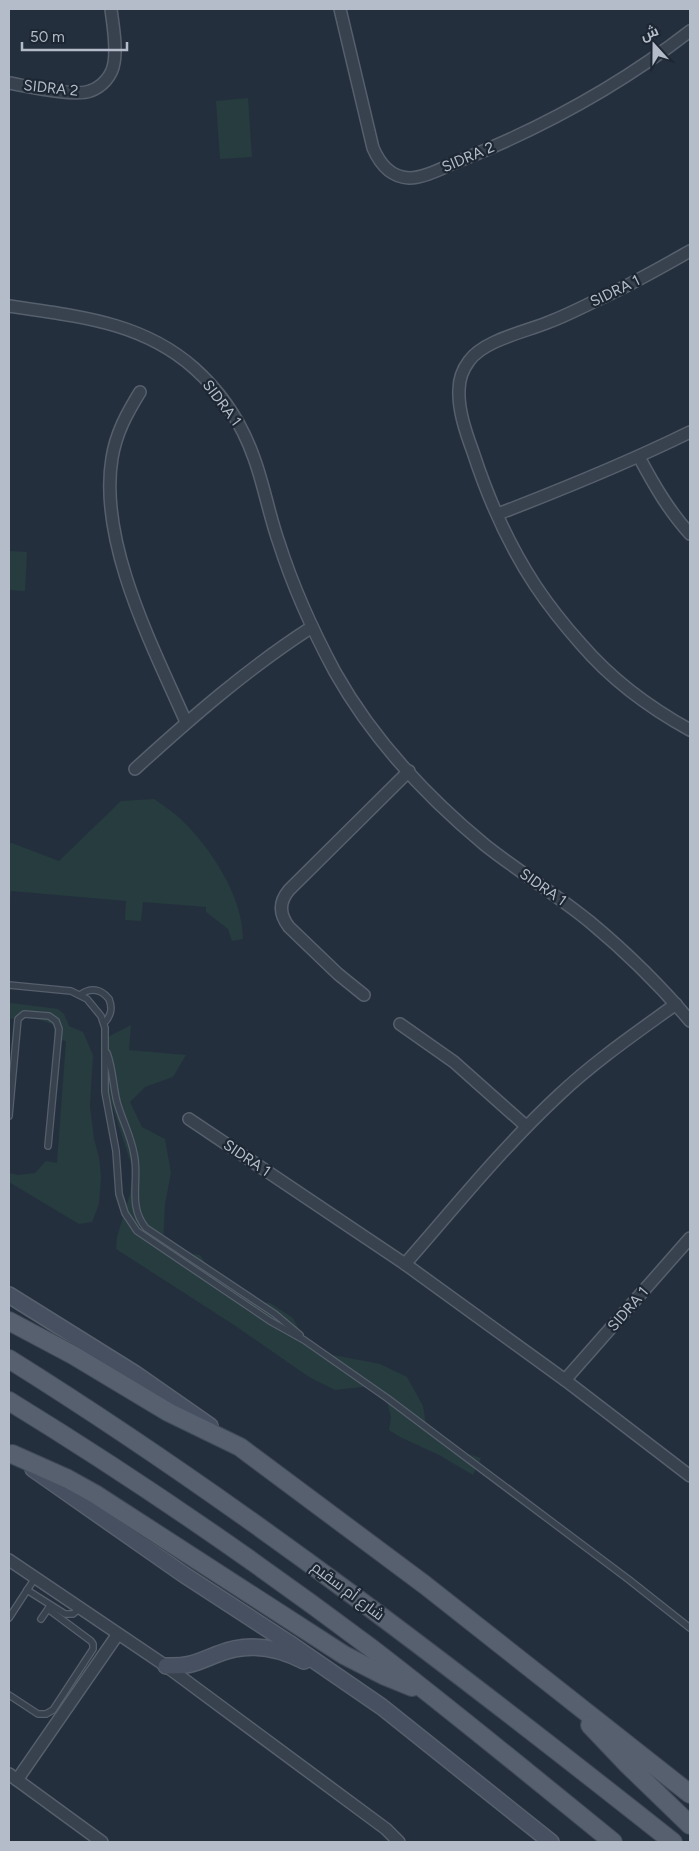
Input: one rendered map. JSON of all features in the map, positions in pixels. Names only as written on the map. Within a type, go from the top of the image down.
[{"type":"main road","points":[[9,1295],[134,1373],[240,1448],[410,1574],[690,1794]]},
{"type":"main road","points":[[9,1321],[98,1370],[168,1412],[240,1448]]},
{"type":"main road","name":"شارع أم سقيم","points":[[9,1359],[187,1474],[316,1567],[481,1691],[673,1842]]},
{"type":"main road","points":[[9,1401],[119,1470],[238,1551],[317,1608],[429,1693],[613,1842]]},
{"type":"main road","points":[[10,1453],[68,1479],[122,1510],[350,1658],[385,1676],[429,1693]]},
{"type":"main road","points":[[10,1453],[182,1574],[336,1674],[427,1742],[551,1842]]},
{"type":"main road","points":[[166,1666],[194,1664],[225,1651],[253,1646],[283,1652],[336,1674]]},
{"type":"main road","points":[[563,1693],[605,1742],[690,1825]]},
{"type":"street","name":"SIDRA 2","points":[[9,84],[76,93],[89,92],[101,86],[110,76],[114,63],[111,9]]},
{"type":"street","name":"SIDRA 2","points":[[340,9],[373,148],[378,160],[386,169],[397,176],[409,178],[421,176],[477,154],[577,106],[622,80],[690,31]]},
{"type":"street","name":"SIDRA 1","points":[[690,251],[648,275],[599,299],[550,322],[480,350],[469,361],[462,374],[459,390],[466,432],[486,490],[514,550],[534,584],[582,646],[641,698],[673,721],[690,730]]},
{"type":"street","name":"SIDRA 1","points":[[9,306],[94,320],[139,333],[171,351],[213,387],[235,418],[255,459],[279,544],[294,586],[312,627],[337,675],[369,723],[409,771],[445,808],[483,843],[583,917],[620,948],[676,1004],[690,1021]]},
{"type":"street","points":[[140,392],[126,414],[112,458],[110,480],[113,525],[137,605],[186,722]]},
{"type":"street","points":[[498,514],[639,457],[690,432]]},
{"type":"street","points":[[639,457],[657,491],[677,520],[690,534]]},
{"type":"street","points":[[135,769],[186,722],[264,659],[312,627]]},
{"type":"street","points":[[364,996],[289,927],[284,920],[281,904],[283,896],[288,890],[409,771]]},
{"type":"street","points":[[405,1264],[526,1126],[559,1094],[599,1060],[676,1004]]},
{"type":"street","points":[[400,1024],[454,1062],[526,1126]]},
{"type":"street","name":"SIDRA 1","points":[[189,1119],[405,1264],[566,1380],[690,1476]]},
{"type":"street","name":"SIDRA 1","points":[[566,1380],[690,1238]]},
{"type":"street","points":[[9,1560],[166,1666],[378,1823],[399,1842]]},
{"type":"street","points":[[102,1842],[13,1777],[118,1634]]},
{"type":"lane","points":[[9,985],[61,990],[80,995],[97,1010],[104,1023],[106,1048],[118,1104],[135,1156],[134,1206],[140,1222],[275,1314],[304,1340],[387,1398],[628,1579],[690,1628]]},
{"type":"lane","points":[[80,995],[92,990],[105,994],[109,999],[111,1012],[109,1018],[104,1023]]},
{"type":"lane","points":[[9,1116],[18,1019],[24,1014],[53,1018],[59,1029],[48,1146]]},
{"type":"lane","points":[[106,1048],[104,1078],[106,1106],[116,1151],[119,1194],[125,1214],[130,1222],[137,1231],[281,1328],[304,1340]]},
{"type":"lane","points":[[9,1618],[35,1578]]},
{"type":"lane","points":[[9,1695],[38,1714],[46,1714],[53,1710],[93,1649],[91,1641],[27,1590]]},
{"type":"lane","points":[[49,1607],[69,1615],[80,1608]]},
{"type":"lane","points":[[41,1619],[49,1607]]},
{"type":"green space","points":[[248,98],[252,157],[220,159],[216,101]]},
{"type":"green space","points":[[9,551],[27,552],[25,591],[9,590]]},
{"type":"green space","points":[[154,799],[188,827],[200,840],[222,871],[237,905],[243,939],[232,941],[228,929],[206,912],[206,907],[143,902],[141,921],[125,920],[126,901],[11,891],[9,908],[9,842],[59,861],[121,801]]},
{"type":"green space","points":[[9,1004],[58,1009],[64,1014],[69,1026],[83,1032],[93,1055],[90,1106],[101,1177],[99,1204],[92,1222],[79,1224],[9,1182],[9,1173],[18,1175],[35,1173],[46,1161],[57,1163],[66,1041],[54,1039],[54,1025],[32,1019],[9,1019]]},
{"type":"green space","points":[[131,1025],[129,1050],[186,1055],[173,1077],[145,1087],[130,1102],[142,1127],[165,1139],[171,1173],[165,1204],[163,1245],[178,1252],[200,1255],[219,1283],[239,1299],[270,1303],[293,1318],[307,1343],[333,1355],[380,1364],[407,1377],[423,1406],[427,1431],[452,1449],[481,1458],[473,1475],[439,1455],[389,1430],[391,1417],[386,1397],[371,1386],[335,1390],[309,1377],[234,1325],[116,1249],[117,1237],[130,1194],[133,1170],[105,1087],[104,1039]]}]
